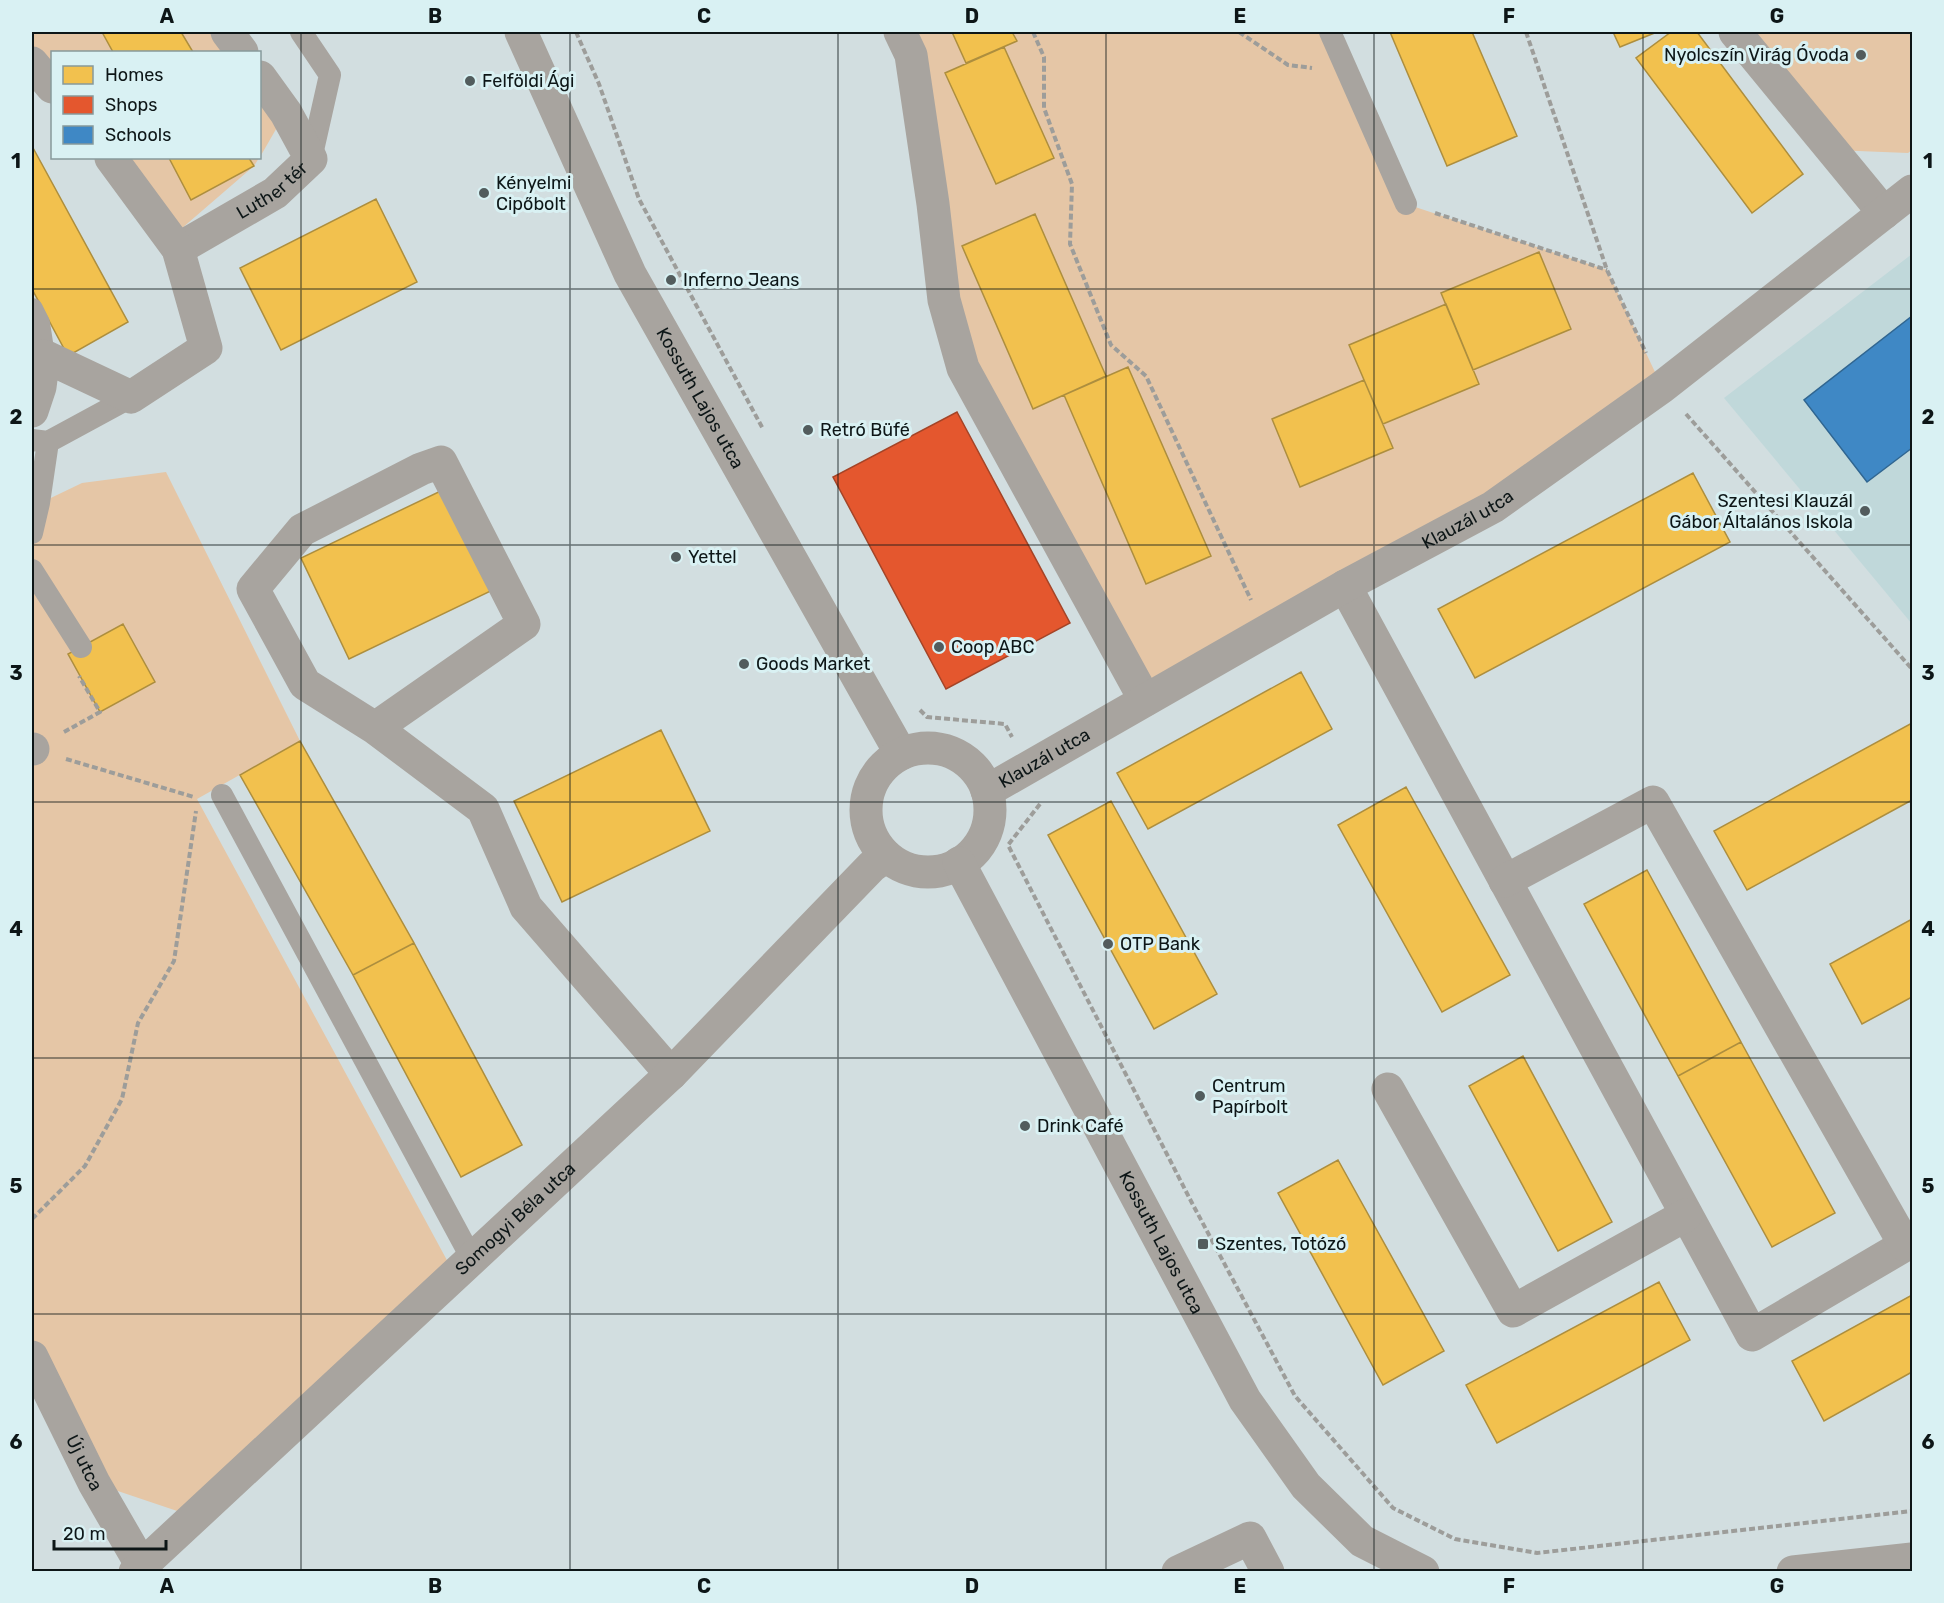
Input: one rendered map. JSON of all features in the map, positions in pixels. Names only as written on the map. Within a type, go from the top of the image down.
[{"type":"street","points":[[227,32],[241,51]]},
{"type":"street","name":"Kossuth Lajos utca","points":[[521,32],[630,274],[901,754]]},
{"type":"street","points":[[900,32],[911,55],[933,204],[944,300],[963,368],[1145,700]]},
{"type":"street","points":[[1735,32],[1884,213]]},
{"type":"street","points":[[32,63],[51,86]]},
{"type":"street","name":"Luther tér","points":[[178,249],[275,193],[311,159],[286,113],[261,78]]},
{"type":"street","points":[[32,411],[40,387],[44,356],[131,397],[206,348],[178,249],[112,159]]},
{"type":"street","name":"Klauzál utca","points":[[987,791],[1345,586],[1493,507],[1662,387],[1912,191]]},
{"type":"street","points":[[375,728],[524,624],[441,462],[421,469],[302,530],[253,589],[305,684],[375,728],[483,809],[526,907],[671,1074]]},
{"type":"street","points":[[1345,586],[1686,1215],[1752,1335],[1909,1243],[1653,802],[1505,881]]},
{"type":"street","points":[[922,748],[940,749],[956,754],[970,764],[981,777],[987,791],[990,812],[987,829],[980,846],[967,859],[949,869],[928,873],[908,870],[886,856],[875,845],[867,828],[865,809],[868,791],[877,774],[889,761],[905,751],[922,748]]},
{"type":"street","name":"Somogyi Béla utca","points":[[138,1569],[671,1074],[872,866],[886,856]]},
{"type":"street","name":"Kossuth Lajos utca","points":[[959,863],[1245,1400],[1306,1486],[1362,1541],[1423,1572]]},
{"type":"street","points":[[1388,1089],[1513,1311],[1686,1215]]},
{"type":"street","name":"Új utca","points":[[32,1357],[138,1569]]},
{"type":"street","points":[[1178,1572],[1250,1538],[1269,1572]]},
{"type":"street","points":[[1793,1572],[1912,1559]]},
{"type":"lane","points":[[301,32],[330,75],[311,159]]},
{"type":"lane","points":[[1330,32],[1406,204]]},
{"type":"lane","points":[[32,309],[39,323],[44,356]]},
{"type":"lane","points":[[32,533],[39,503],[40,441],[131,397]]},
{"type":"lane","points":[[32,570],[79,644]]},
{"type":"lane","points":[[222,795],[472,1259]]},
{"type":"path","points":[[576,32],[599,84],[639,199],[768,440]]},
{"type":"path","points":[[1033,32],[1044,57],[1044,108],[1072,184],[1070,244],[1111,345],[1146,376],[1266,631]]},
{"type":"path","points":[[1239,32],[1288,65],[1348,72]]},
{"type":"path","points":[[1406,204],[1607,270]]},
{"type":"path","points":[[32,749],[99,712],[68,654],[79,644]]},
{"type":"path","points":[[914,706],[927,717],[1005,724],[1044,798],[1008,845],[1192,1203],[1295,1396],[1393,1508],[1455,1539],[1537,1552],[1912,1511]]},
{"type":"path","points":[[32,749],[197,798]]},
{"type":"path","points":[[32,1219],[85,1166],[122,1099],[138,1023],[174,961],[196,810]]},
{"type":"shaded area","points":[[32,32],[209,32],[224,51],[51,51],[51,80],[32,56]]},
{"type":"shaded area","points":[[900,32],[1330,32],[1406,204],[1607,270],[1662,387],[1145,700],[963,368]]},
{"type":"shaded area","points":[[1735,32],[1912,32],[1912,150],[1908,153],[1833,150]]},
{"type":"shaded area","points":[[261,99],[279,124],[261,155]]},
{"type":"shaded area","points":[[120,159],[258,159],[254,166],[181,229]]},
{"type":"shaded area","name":"Szentesi Klauzál Gábor Általános Iskola","points":[[1912,254],[1912,624],[1724,398]]},
{"type":"shaded area","points":[[166,472],[300,741],[197,799],[455,1275],[195,1517],[94,1483],[32,1352],[32,507],[82,483]]},
{"type":"building: Homes","points":[[102,32],[181,32],[192,51],[112,51]]},
{"type":"building: Homes","points":[[952,32],[1012,32],[1017,41],[966,63]]},
{"type":"building: Homes","points":[[1390,32],[1472,32],[1517,136],[1447,166]]},
{"type":"building: Homes","points":[[1613,32],[1657,32],[1620,47]]},
{"type":"building: Homes","points":[[1671,32],[1697,32],[1803,174],[1752,213],[1636,58]]},
{"type":"building: Homes","points":[[1004,47],[1054,158],[996,184],[945,73]]},
{"type":"building: Homes","points":[[32,146],[128,322],[68,356],[32,289]]},
{"type":"building: Homes","points":[[170,159],[250,159],[254,166],[191,200]]},
{"type":"building: Homes","points":[[376,199],[417,282],[281,350],[240,268]]},
{"type":"building: Homes","points":[[1035,214],[1106,376],[1033,409],[962,246]]},
{"type":"building: Homes","points":[[1539,252],[1571,329],[1473,370],[1441,293]]},
{"type":"building: Homes","points":[[1446,304],[1479,384],[1383,424],[1349,345]]},
{"type":"building: Homes","points":[[1128,367],[1211,556],[1146,584],[1064,395]]},
{"type":"building: Homes","points":[[1364,380],[1393,448],[1300,487],[1272,419]]},
{"type":"building: Homes","points":[[1693,473],[1730,542],[1475,678],[1438,609]]},
{"type":"building: Homes","points":[[449,487],[497,588],[349,659],[301,558]]},
{"type":"building: Homes","points":[[123,624],[155,682],[100,712],[68,654]]},
{"type":"building: Homes","points":[[1301,672],[1332,729],[1148,829],[1117,773]]},
{"type":"building: Homes","points":[[1912,723],[1912,800],[1747,890],[1714,831]]},
{"type":"building: Homes","points":[[661,730],[710,831],[562,902],[514,801]]},
{"type":"building: Homes","points":[[300,741],[414,943],[353,975],[240,775]]},
{"type":"building: Homes","points":[[1406,787],[1510,975],[1442,1012],[1338,825]]},
{"type":"building: Homes","points":[[1111,801],[1217,994],[1154,1029],[1048,835]]},
{"type":"building: Homes","points":[[1647,870],[1741,1042],[1678,1076],[1584,904]]},
{"type":"building: Homes","points":[[1912,919],[1912,997],[1862,1024],[1830,964]]},
{"type":"building: Homes","points":[[414,943],[522,1145],[461,1177],[353,975]]},
{"type":"building: Homes","points":[[1741,1042],[1835,1213],[1772,1247],[1678,1076]]},
{"type":"building: Homes","points":[[1523,1056],[1612,1222],[1558,1251],[1469,1086]]},
{"type":"building: Homes","points":[[1338,1160],[1444,1351],[1383,1385],[1278,1193]]},
{"type":"building: Homes","points":[[1659,1282],[1690,1340],[1497,1443],[1466,1385]]},
{"type":"building: Homes","points":[[1912,1295],[1912,1372],[1824,1421],[1792,1361]]},
{"type":"building: Shops","points":[[957,412],[1070,623],[946,689],[833,477]]},
{"type":"building: Schools","points":[[1912,316],[1912,448],[1867,482],[1804,400]]},
{"type":"place","name":"Nyolcszín Virág Óvoda","points":[[1861,55]]},
{"type":"place","name":"Felföldi Ági","points":[[470,81]]},
{"type":"place","name":"Kényelmi Cipőbolt","points":[[484,193]]},
{"type":"place","name":"Inferno Jeans","points":[[671,280]]},
{"type":"place","name":"Retró Büfé","points":[[808,430]]},
{"type":"place","name":"Szentesi Klauzál Gábor Általános Iskola","points":[[1865,511]]},
{"type":"place","name":"Yettel","points":[[676,557]]},
{"type":"place","name":"Coop ABC","points":[[939,647]]},
{"type":"place","name":"Goods Market","points":[[744,664]]},
{"type":"place","name":"OTP Bank","points":[[1108,944]]},
{"type":"place","name":"Centrum Papírbolt","points":[[1200,1096]]},
{"type":"place","name":"Drink Café","points":[[1025,1126]]},
{"type":"place","name":"Szentes, Totózó","points":[[1203,1244]]}]
